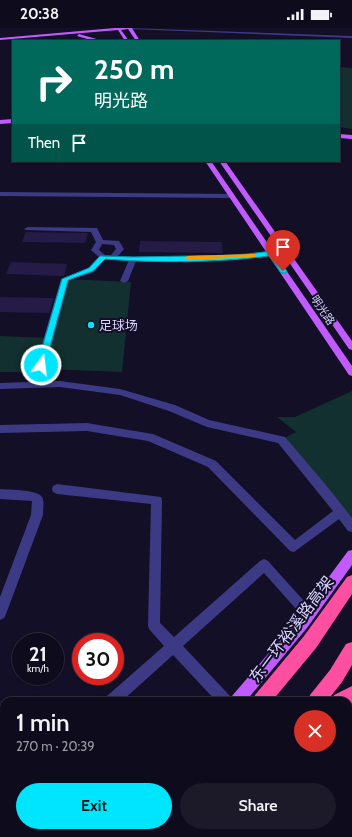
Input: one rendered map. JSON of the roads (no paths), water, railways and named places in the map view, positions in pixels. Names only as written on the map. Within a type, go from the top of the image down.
[{"type":"highway","name":"东一环裕溪路高架","points":[[264,697],[310,642],[352,582]]},
{"type":"highway","points":[[319,697],[336,676],[352,650]]},
{"type":"main road","points":[[0,38],[113,28]]},
{"type":"main road","points":[[0,38],[129,28],[137,40]]},
{"type":"main road","points":[[118,29],[126,40]]},
{"type":"main road","points":[[73,33],[95,40]]},
{"type":"main road","points":[[0,122],[12,121]]},
{"type":"main road","points":[[0,127],[12,127]]},
{"type":"main road","points":[[340,130],[352,131]]},
{"type":"main road","points":[[340,136],[352,137]]},
{"type":"main road","name":"明光路","points":[[209,162],[352,373]]},
{"type":"main road","name":"明光路","points":[[223,162],[352,347]]},
{"type":"main road","points":[[240,697],[309,615],[352,555]]},
{"type":"street","points":[[129,28],[352,36]]},
{"type":"street","points":[[161,28],[209,30],[230,29],[352,36]]},
{"type":"street","points":[[209,30],[216,28]]},
{"type":"street","points":[[269,40],[271,34]]},
{"type":"street","points":[[0,194],[232,196]]},
{"type":"street","points":[[28,229],[94,230],[100,242]]},
{"type":"street","points":[[100,242],[95,250],[103,257],[133,260],[242,257],[271,253]]},
{"type":"street","points":[[100,242],[116,243],[120,249],[112,258]]},
{"type":"street","points":[[41,365],[65,279],[91,270],[103,257]]},
{"type":"street","points":[[124,281],[133,260]]},
{"type":"street","points":[[0,386],[60,384],[120,392],[172,408],[208,423],[281,440],[352,527]]},
{"type":"street","points":[[0,429],[87,427],[149,437],[212,464],[294,547],[340,512]]},
{"type":"street","points":[[56,489],[157,500],[154,625],[221,697]]},
{"type":"street","points":[[0,494],[32,496],[38,499],[37,515],[0,614]]},
{"type":"street","points":[[117,697],[264,565],[309,615]]},
{"type":"place","name":"足球场","points":[[91,325]]}]
